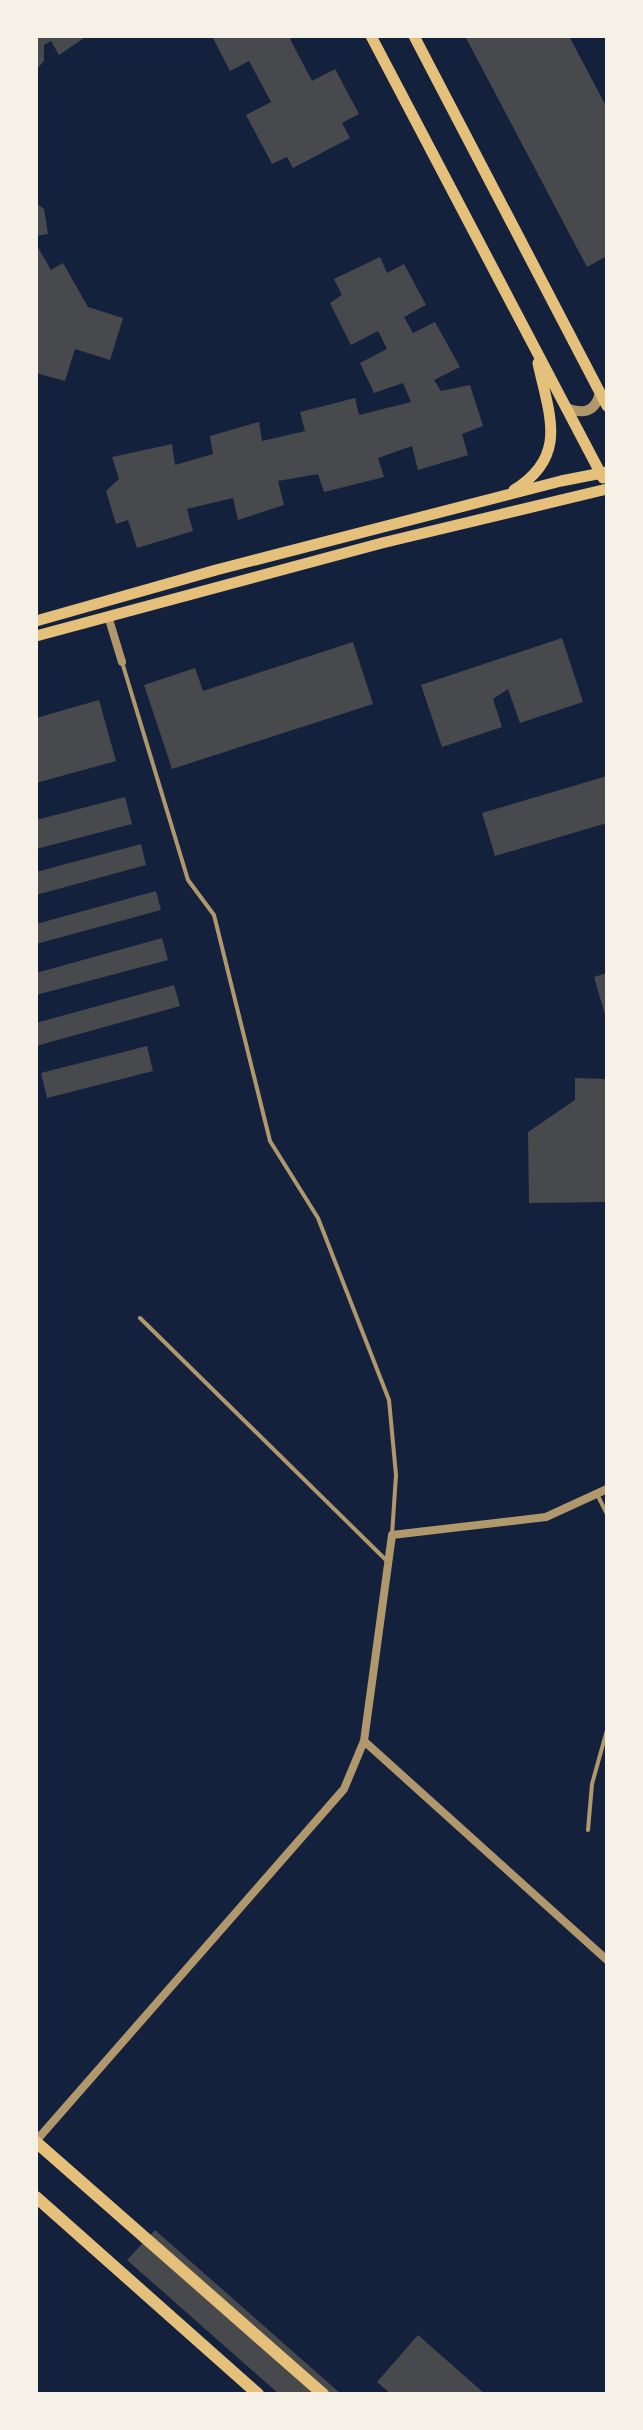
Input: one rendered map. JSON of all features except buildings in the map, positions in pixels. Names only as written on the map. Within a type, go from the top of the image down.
[{"type":"main road","points":[[36,636],[382,543],[607,487],[604,472],[566,408],[371,36]]},
{"type":"main road","points":[[414,36],[607,406]]},
{"type":"main road","points":[[503,496],[524,483],[549,452],[552,438],[550,419],[535,347]]},
{"type":"main road","points":[[36,621],[231,566],[604,472]]},
{"type":"main road","points":[[36,2142],[323,2394]]},
{"type":"main road","points":[[36,2197],[258,2394]]},
{"type":"street","points":[[566,408],[576,412],[590,411],[600,393]]},
{"type":"street","points":[[108,616],[122,662]]},
{"type":"street","points":[[36,2142],[344,1789],[364,1741],[392,1535],[546,1517],[607,1489]]},
{"type":"street","points":[[364,1741],[607,1960]]},
{"type":"lane","points":[[122,662],[188,880],[214,915],[270,1141],[318,1218],[389,1400],[396,1475],[392,1535]]},
{"type":"lane","points":[[140,1318],[387,1561]]},
{"type":"lane","points":[[597,1494],[607,1514]]},
{"type":"lane","points":[[588,1830],[592,1784],[607,1730]]}]
